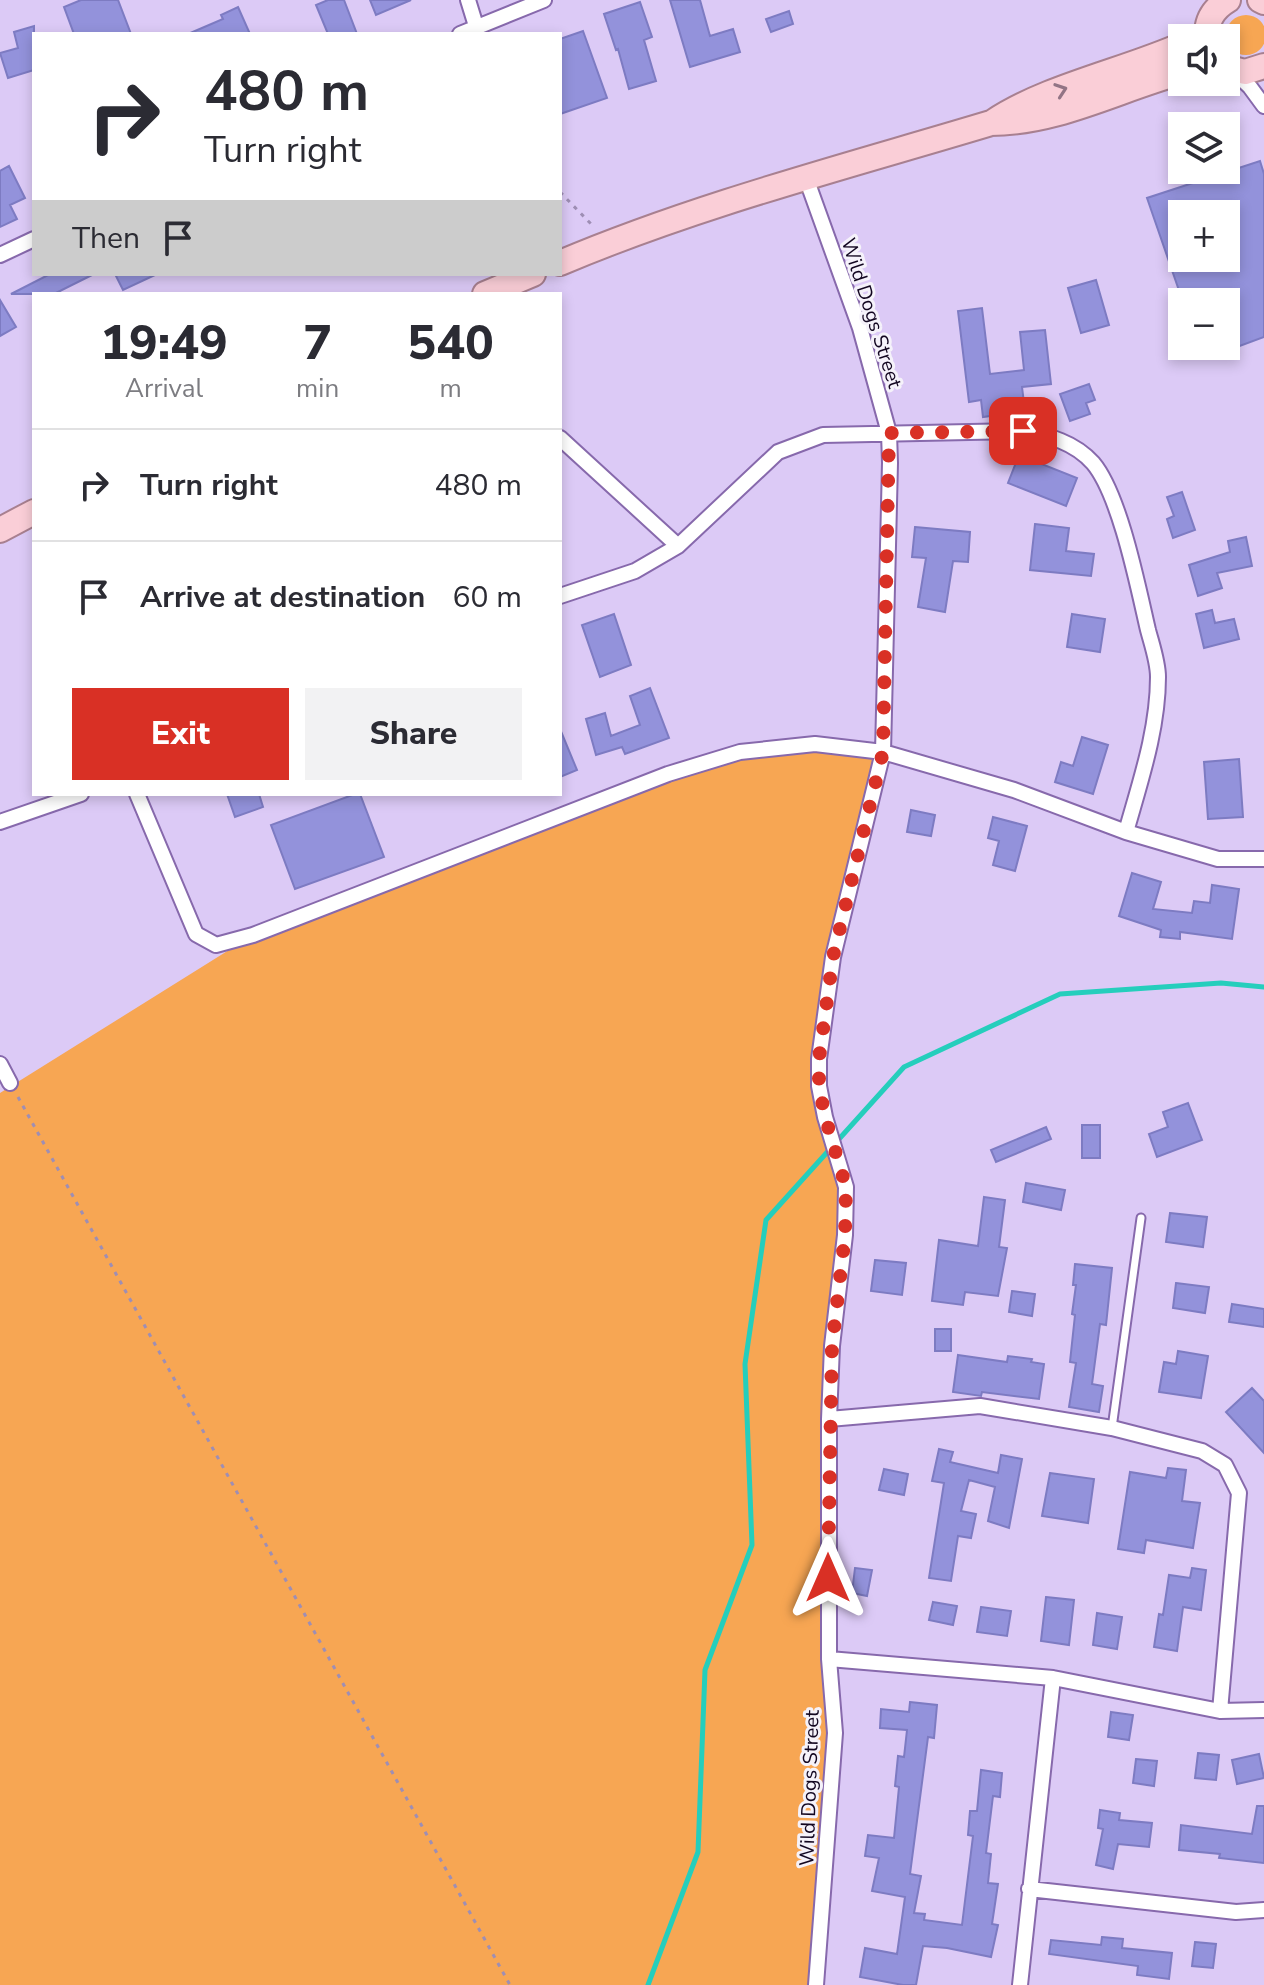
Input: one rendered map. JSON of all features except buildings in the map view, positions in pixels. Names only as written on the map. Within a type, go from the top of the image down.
[{"type":"highway","points":[[1208,24],[1212,14],[1228,0]]},
{"type":"highway","points":[[562,262],[609,242],[806,178],[991,123],[1026,102],[1168,51]]},
{"type":"highway","points":[[1240,71],[1264,66]]},
{"type":"highway","points":[[991,123],[1041,118],[1168,77]]},
{"type":"highway","points":[[490,292],[528,276]]},
{"type":"highway","points":[[0,530],[32,513]]},
{"type":"street","points":[[468,0],[477,30],[544,0]]},
{"type":"street","points":[[1240,80],[1264,106]]},
{"type":"street","name":"Wild Dogs Street","points":[[806,178],[860,328],[889,433],[883,752],[833,957],[819,1059],[819,1086],[825,1117],[846,1187],[845,1235],[832,1346],[829,1419],[829,1659],[835,1733],[816,1985]]},
{"type":"street","points":[[0,255],[32,240]]},
{"type":"street","points":[[562,595],[635,571],[678,546],[778,452],[823,435],[1023,431],[1052,436],[1073,446],[1092,463],[1108,485],[1137,579],[1158,674],[1156,714],[1149,752],[1126,832]]},
{"type":"street","points":[[562,440],[678,546]]},
{"type":"street","points":[[138,796],[196,934],[216,945],[253,935],[668,774],[740,752],[815,744],[883,752],[1014,790],[1126,832],[1218,859],[1264,859]]},
{"type":"street","points":[[0,822],[75,796]]},
{"type":"street","points":[[0,1064],[10,1083]]},
{"type":"street","points":[[829,1419],[980,1406],[1112,1428],[1202,1451],[1225,1465],[1239,1493],[1220,1711]]},
{"type":"street","points":[[829,1659],[1053,1678],[1220,1711],[1264,1710]]},
{"type":"street","points":[[1020,1985],[1053,1678]]},
{"type":"street","points":[[1029,1889],[1236,1912],[1264,1910]]},
{"type":"lane","points":[[1112,1428],[1141,1218]]},
{"type":"path","points":[[562,194],[609,242]]},
{"type":"path","points":[[10,1083],[510,1985]]},
{"type":"shaded area","points":[[1246,15],[1260,21],[1265,38],[1260,49],[1246,55],[1240,53],[1240,24],[1230,24],[1232,21]]},
{"type":"shaded area","points":[[815,744],[883,752],[819,1059],[846,1187],[832,1346],[835,1733],[816,1985],[0,1985],[0,1093],[253,935],[740,752]]},
{"type":"waterway","points":[[648,1985],[698,1852],[705,1670],[752,1545],[745,1364],[766,1220],[904,1067],[1060,994],[1221,983],[1264,987]]},
{"type":"route","points":[[828,1578],[832,1346],[845,1235],[846,1187],[825,1117],[819,1086],[819,1059],[833,957],[883,752],[889,433],[1023,431]]}]
